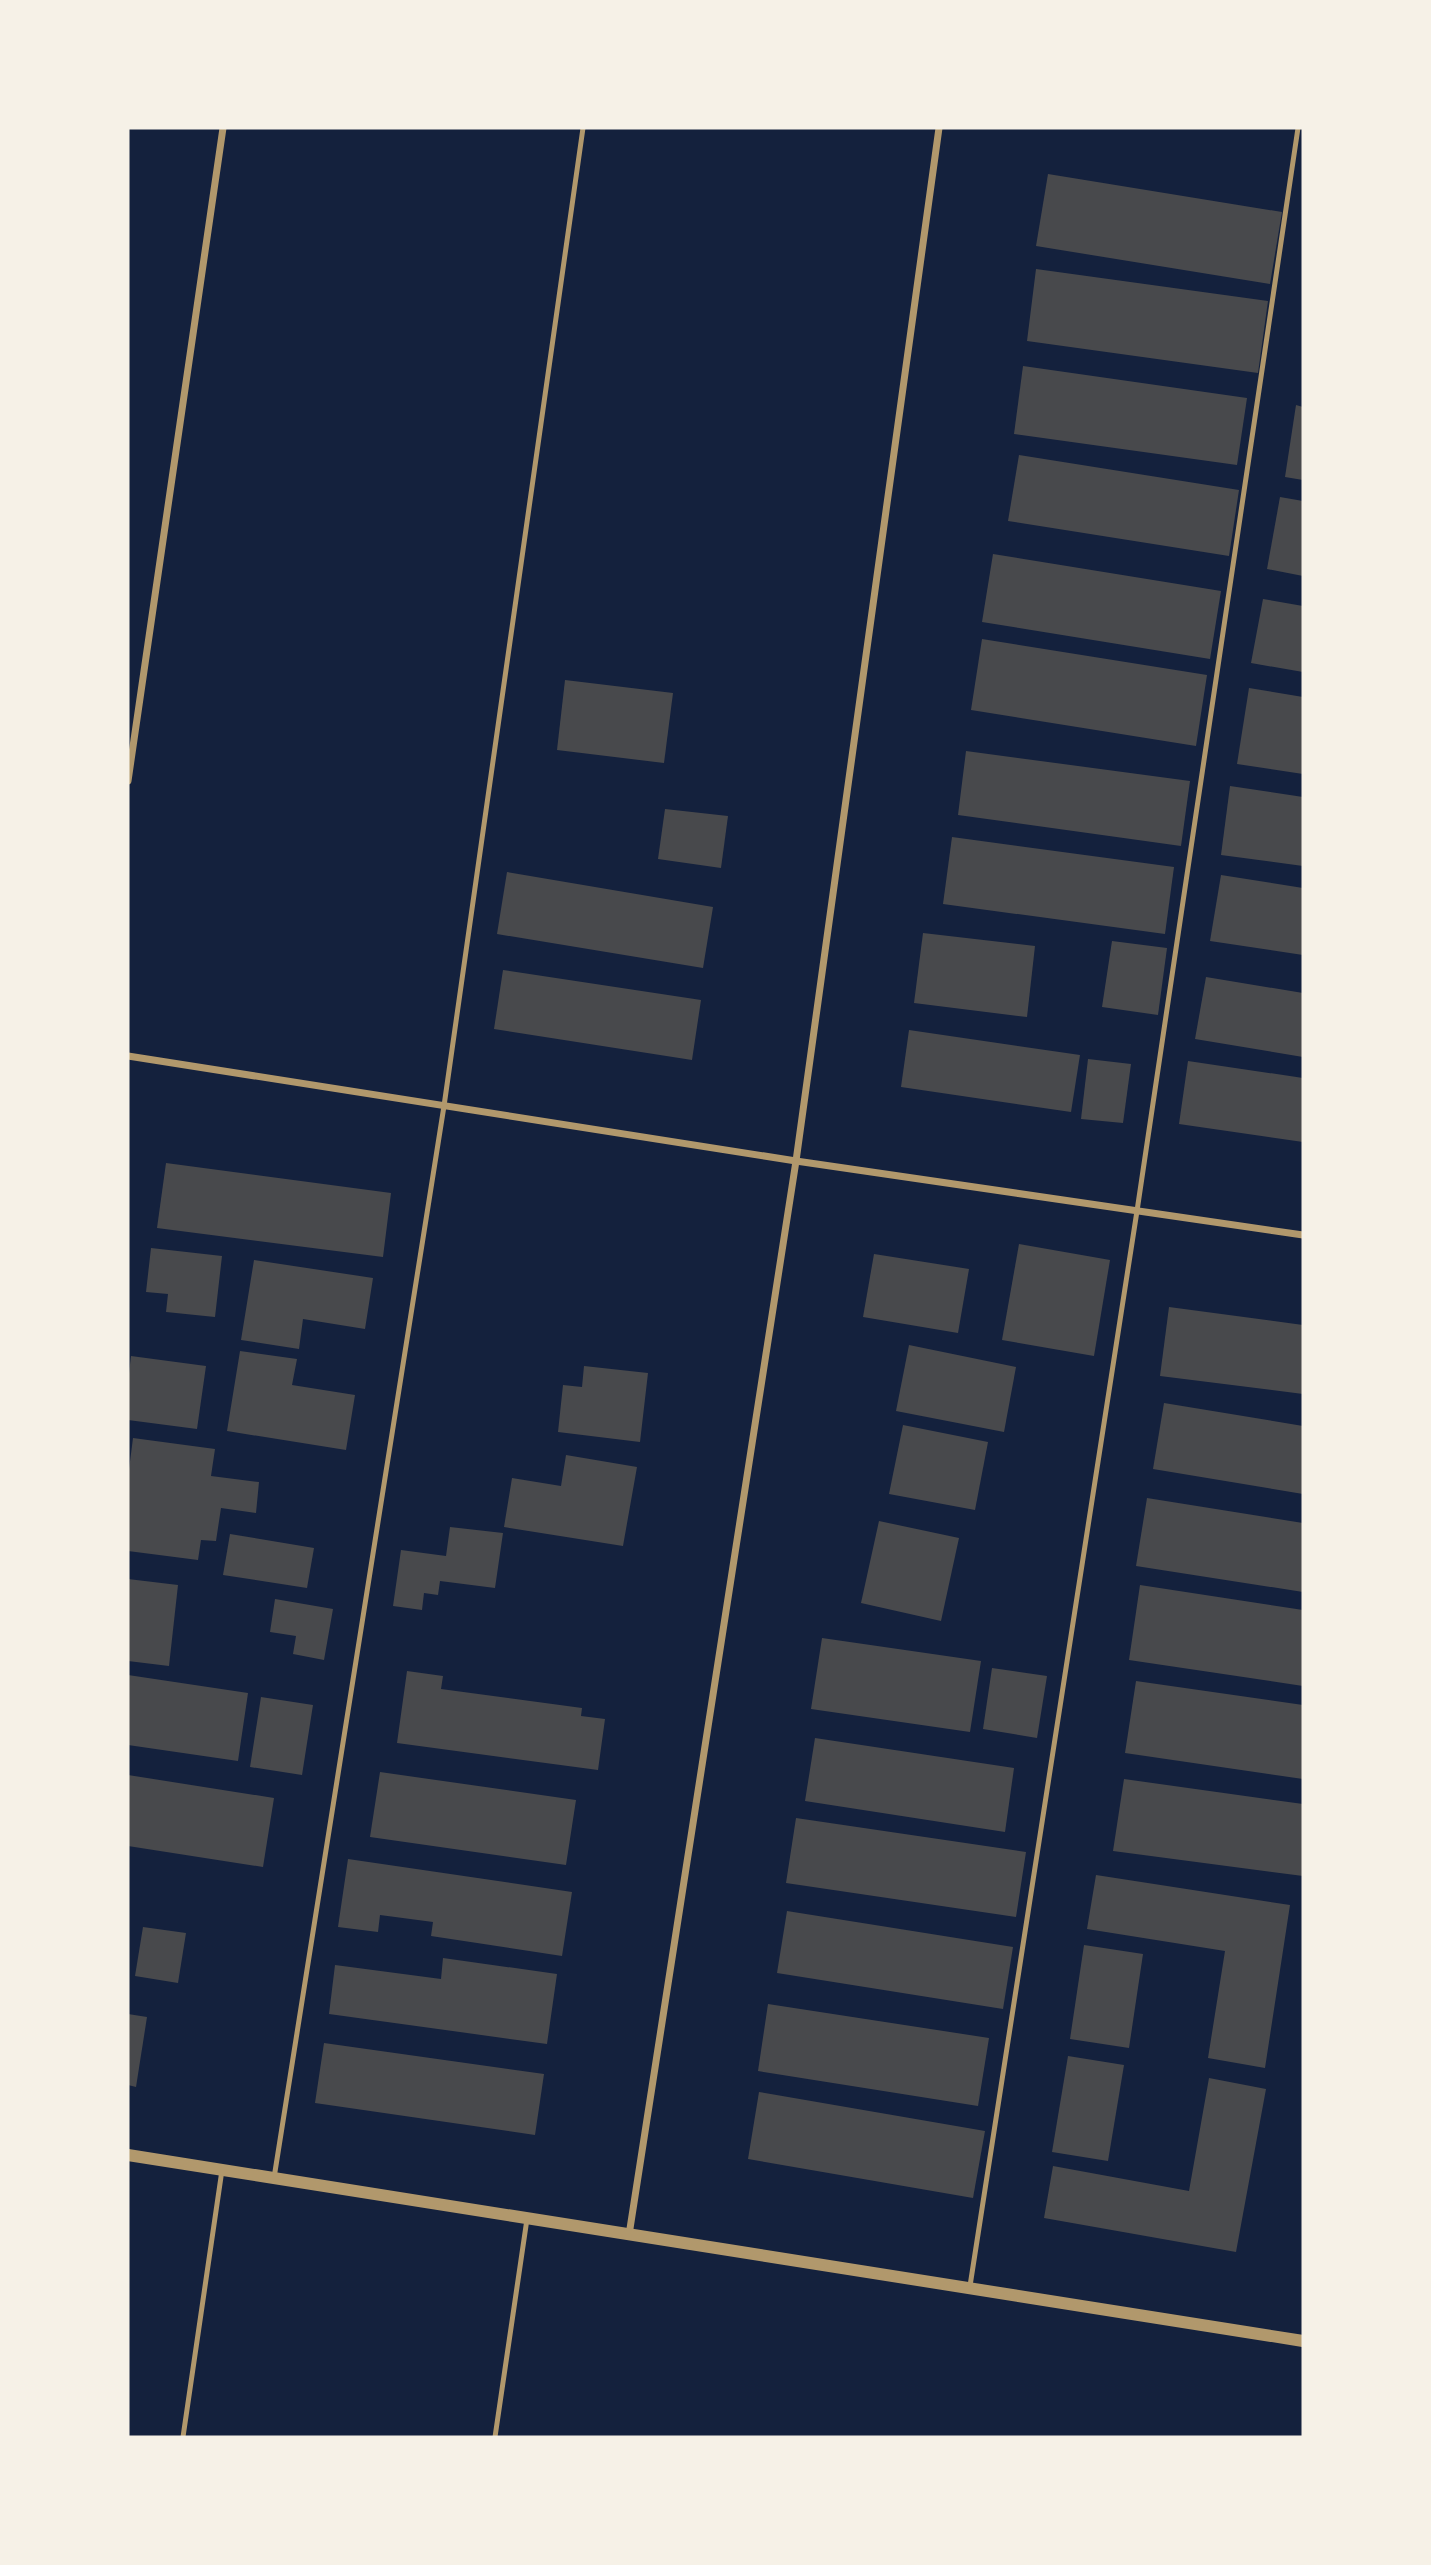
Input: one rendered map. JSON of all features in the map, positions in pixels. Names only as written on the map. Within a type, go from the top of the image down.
[{"type":"street","points":[[128,781],[223,128]]},
{"type":"street","points":[[629,2236],[796,1161],[939,128]]},
{"type":"street","points":[[128,1056],[796,1161],[1303,1235]]},
{"type":"street","points":[[128,2155],[1303,2341]]},
{"type":"lane","points":[[274,2178],[444,1106],[583,128]]},
{"type":"lane","points":[[970,2289],[1138,1211],[1298,128]]},
{"type":"lane","points":[[183,2437],[222,2170]]},
{"type":"lane","points":[[495,2437],[527,2219]]},
{"type":"building","points":[[1048,174],[1282,212],[1270,284],[1036,246]]},
{"type":"building","points":[[1036,269],[1268,301],[1258,373],[1027,341]]},
{"type":"building","points":[[1023,366],[1247,398],[1237,465],[1014,434]]},
{"type":"building","points":[[1296,405],[1303,407],[1303,480],[1285,477]]},
{"type":"building","points":[[1019,455],[1239,490],[1229,556],[1008,521]]},
{"type":"building","points":[[1280,497],[1303,501],[1303,576],[1267,569]]},
{"type":"building","points":[[993,554],[1221,591],[1210,659],[982,622]]},
{"type":"building","points":[[1263,599],[1303,606],[1303,672],[1251,663]]},
{"type":"building","points":[[982,639],[1207,675],[1196,746],[971,710]]},
{"type":"building","points":[[565,680],[673,693],[664,763],[557,750]]},
{"type":"building","points":[[1249,688],[1303,697],[1303,774],[1237,764]]},
{"type":"building","points":[[966,751],[1190,781],[1181,846],[958,815]]},
{"type":"building","points":[[1230,786],[1303,797],[1303,866],[1221,855]]},
{"type":"building","points":[[665,809],[728,816],[721,868],[658,859]]},
{"type":"building","points":[[952,837],[1174,867],[1165,934],[943,904]]},
{"type":"building","points":[[507,872],[713,907],[703,968],[497,934]]},
{"type":"building","points":[[1221,875],[1303,888],[1303,955],[1210,941]]},
{"type":"building","points":[[923,933],[1035,946],[1027,1017],[914,1003]]},
{"type":"building","points":[[1112,941],[1167,948],[1158,1015],[1102,1007]]},
{"type":"building","points":[[503,970],[701,1000],[692,1060],[494,1029]]},
{"type":"building","points":[[1206,977],[1303,993],[1303,1057],[1195,1039]]},
{"type":"building","points":[[909,1030],[1080,1055],[1071,1112],[901,1087]]},
{"type":"building","points":[[1088,1059],[1131,1064],[1123,1123],[1081,1119]]},
{"type":"building","points":[[1188,1061],[1303,1078],[1303,1142],[1179,1124]]},
{"type":"building","points":[[166,1163],[391,1193],[383,1257],[157,1228]]},
{"type":"building","points":[[1019,1244],[1110,1260],[1094,1356],[1002,1340]]},
{"type":"building","points":[[151,1248],[222,1256],[215,1317],[166,1312],[168,1294],[146,1292]]},
{"type":"building","points":[[874,1254],[969,1269],[958,1333],[863,1317]]},
{"type":"building","points":[[254,1260],[373,1278],[365,1329],[303,1319],[299,1349],[241,1340]]},
{"type":"building","points":[[1169,1307],[1303,1325],[1303,1394],[1160,1376]]},
{"type":"building","points":[[909,1345],[1016,1367],[1004,1432],[896,1411]]},
{"type":"building","points":[[240,1351],[297,1359],[292,1385],[355,1395],[346,1450],[227,1431]]},
{"type":"building","points":[[131,1356],[206,1366],[197,1429],[128,1420]]},
{"type":"building","points":[[584,1366],[648,1373],[640,1442],[558,1432],[563,1385],[582,1387]]},
{"type":"building","points":[[1164,1403],[1303,1426],[1303,1494],[1153,1469]]},
{"type":"building","points":[[903,1425],[988,1442],[975,1510],[889,1494]]},
{"type":"building","points":[[133,1438],[215,1449],[211,1476],[259,1482],[256,1513],[221,1508],[216,1541],[201,1540],[198,1560],[128,1551],[128,1477]]},
{"type":"building","points":[[566,1455],[637,1467],[623,1546],[504,1527],[512,1478],[561,1486]]},
{"type":"building","points":[[1147,1498],[1303,1523],[1303,1592],[1136,1566]]},
{"type":"building","points":[[879,1521],[959,1538],[941,1621],[861,1603]]},
{"type":"building","points":[[450,1527],[503,1533],[495,1588],[440,1581],[438,1595],[424,1593],[422,1610],[393,1606],[401,1550],[446,1556]]},
{"type":"building","points":[[230,1534],[314,1548],[307,1588],[223,1575]]},
{"type":"building","points":[[128,1579],[178,1585],[169,1666],[128,1661]]},
{"type":"building","points":[[1140,1585],[1303,1610],[1303,1686],[1129,1660]]},
{"type":"building","points":[[275,1599],[333,1609],[324,1660],[293,1654],[296,1636],[270,1632]]},
{"type":"building","points":[[822,1638],[981,1661],[970,1732],[811,1709]]},
{"type":"building","points":[[992,1668],[1047,1676],[1037,1738],[983,1729]]},
{"type":"building","points":[[407,1671],[443,1676],[441,1689],[582,1708],[581,1716],[605,1719],[598,1770],[397,1743]]},
{"type":"building","points":[[128,1675],[248,1693],[238,1761],[128,1745]]},
{"type":"building","points":[[1136,1681],[1303,1705],[1303,1779],[1125,1753]]},
{"type":"building","points":[[261,1697],[313,1705],[302,1775],[250,1767]]},
{"type":"building","points":[[815,1738],[1014,1768],[1005,1832],[805,1801]]},
{"type":"building","points":[[380,1772],[576,1800],[566,1865],[370,1837]]},
{"type":"building","points":[[128,1775],[274,1798],[263,1867],[128,1846]]},
{"type":"building","points":[[1124,1779],[1303,1804],[1303,1876],[1113,1851]]},
{"type":"building","points":[[796,1818],[1026,1852],[1016,1917],[786,1883]]},
{"type":"building","points":[[348,1859],[572,1892],[562,1956],[431,1936],[433,1922],[380,1915],[378,1932],[338,1927]]},
{"type":"building","points":[[1096,1875],[1290,1905],[1265,2068],[1208,2058],[1225,1951],[1087,1929]]},
{"type":"building","points":[[787,1911],[1013,1947],[1003,2009],[777,1973]]},
{"type":"building","points":[[143,1927],[186,1933],[178,1983],[135,1976]]},
{"type":"building","points":[[1084,1945],[1143,1954],[1129,2048],[1070,2039]]},
{"type":"building","points":[[443,1958],[557,1974],[547,2044],[329,2014],[335,1965],[441,1979]]},
{"type":"building","points":[[768,2004],[989,2038],[978,2106],[758,2071]]},
{"type":"building","points":[[128,2014],[147,2017],[136,2087],[128,2085]]},
{"type":"building","points":[[324,2043],[544,2074],[535,2135],[315,2103]]},
{"type":"building","points":[[1068,2056],[1124,2065],[1108,2161],[1052,2152]]},
{"type":"building","points":[[1209,2078],[1266,2089],[1236,2252],[1044,2218],[1053,2166],[1189,2191]]},
{"type":"building","points":[[759,2092],[985,2131],[973,2198],[748,2159]]}]
